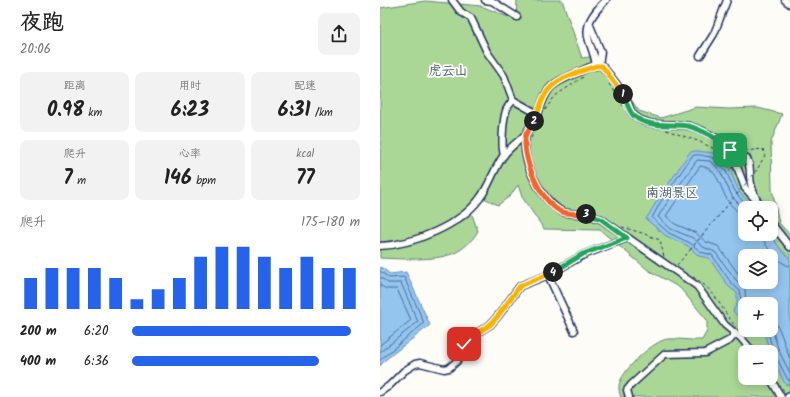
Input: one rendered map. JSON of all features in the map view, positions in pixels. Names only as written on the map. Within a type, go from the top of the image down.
[{"type":"street","points":[[452,0],[461,12],[472,18],[487,52],[504,76],[513,100],[538,114]]},
{"type":"street","points":[[485,0],[492,1],[517,17]]},
{"type":"street","points":[[597,65],[587,32],[589,22],[606,0]]},
{"type":"street","points":[[700,56],[714,34],[727,0]]},
{"type":"street","points":[[785,0],[790,4]]},
{"type":"street","points":[[380,246],[414,239],[439,230],[470,209],[480,198],[504,155],[526,134],[538,114],[545,94],[551,87],[560,81],[597,65],[604,68],[624,95],[630,111],[639,119],[656,124],[688,126],[705,133],[748,159],[751,185],[757,201]]},
{"type":"street","points":[[504,155],[504,123],[506,111],[513,100]]},
{"type":"street","points":[[526,134],[525,146],[530,172],[540,191],[552,204],[561,212],[588,215],[601,219],[627,238],[675,266],[697,286],[725,325],[736,330],[747,345]]},
{"type":"street","points":[[727,146],[732,153],[745,188],[757,201]]},
{"type":"street","points":[[778,232],[790,247]]},
{"type":"street","points":[[380,392],[390,386],[404,371],[415,364],[420,363],[444,369],[453,366],[457,361],[464,344],[470,337],[490,325],[520,286],[548,275],[583,254],[627,238]]},
{"type":"street","points":[[548,275],[574,332]]},
{"type":"street","points":[[629,397],[627,390],[631,384],[665,354],[705,353],[730,340],[736,330]]},
{"type":"street","points":[[774,385],[781,397]]},
{"type":"path","points":[[545,111],[555,96],[586,74]]},
{"type":"path","points":[[609,83],[624,107]]},
{"type":"path","points":[[531,139],[536,129]]},
{"type":"path","points":[[664,129],[698,141],[725,154],[734,173]]},
{"type":"path","points":[[675,266],[757,170],[765,154],[763,149],[737,152]]},
{"type":"path","points":[[741,185],[744,191]]},
{"type":"path","points":[[619,226],[642,232],[660,240],[664,256],[668,259]]},
{"type":"path","points":[[690,274],[702,283],[717,300],[736,330]]},
{"type":"green space","name":"南湖景区","points":[[517,0],[562,0],[582,58],[589,57],[603,60],[639,111],[661,118],[696,107],[728,109],[758,108],[782,114],[771,142],[772,189],[774,201],[738,201],[738,241],[778,241],[778,218],[779,223],[790,235],[790,397],[621,397],[619,390],[620,382],[627,370],[640,356],[655,344],[668,339],[702,340],[707,331],[707,320],[680,288],[648,270],[600,230],[544,229],[522,197],[518,185],[510,196],[498,205],[484,198],[471,212],[478,231],[467,245],[460,250],[445,256],[427,259],[380,258],[380,8],[425,1],[481,6],[516,20]]},
{"type":"water","points":[[696,151],[714,153],[729,168],[740,193],[748,201],[738,201],[738,241],[775,241],[790,259],[790,385],[785,384],[778,369],[778,345],[768,345],[765,337],[778,337],[778,297],[738,297],[738,317],[733,311],[737,304],[737,293],[729,287],[709,258],[699,256],[688,246],[666,236],[646,219],[690,152]]},
{"type":"water","points":[[380,267],[390,274],[406,272],[430,325],[385,360],[380,366]]},
{"type":"route","points":[[464,344],[470,337],[490,325],[520,286],[548,275],[583,254],[627,238],[601,219],[588,215],[561,212],[540,191],[530,172],[525,146],[526,134],[534,123],[545,94],[551,87],[560,81],[586,69],[599,65],[602,66],[624,95],[630,111],[639,119],[656,124],[688,126],[705,133],[727,146],[730,150]]},
{"type":"park label","name":"虎云山","points":[[448,71]]}]
